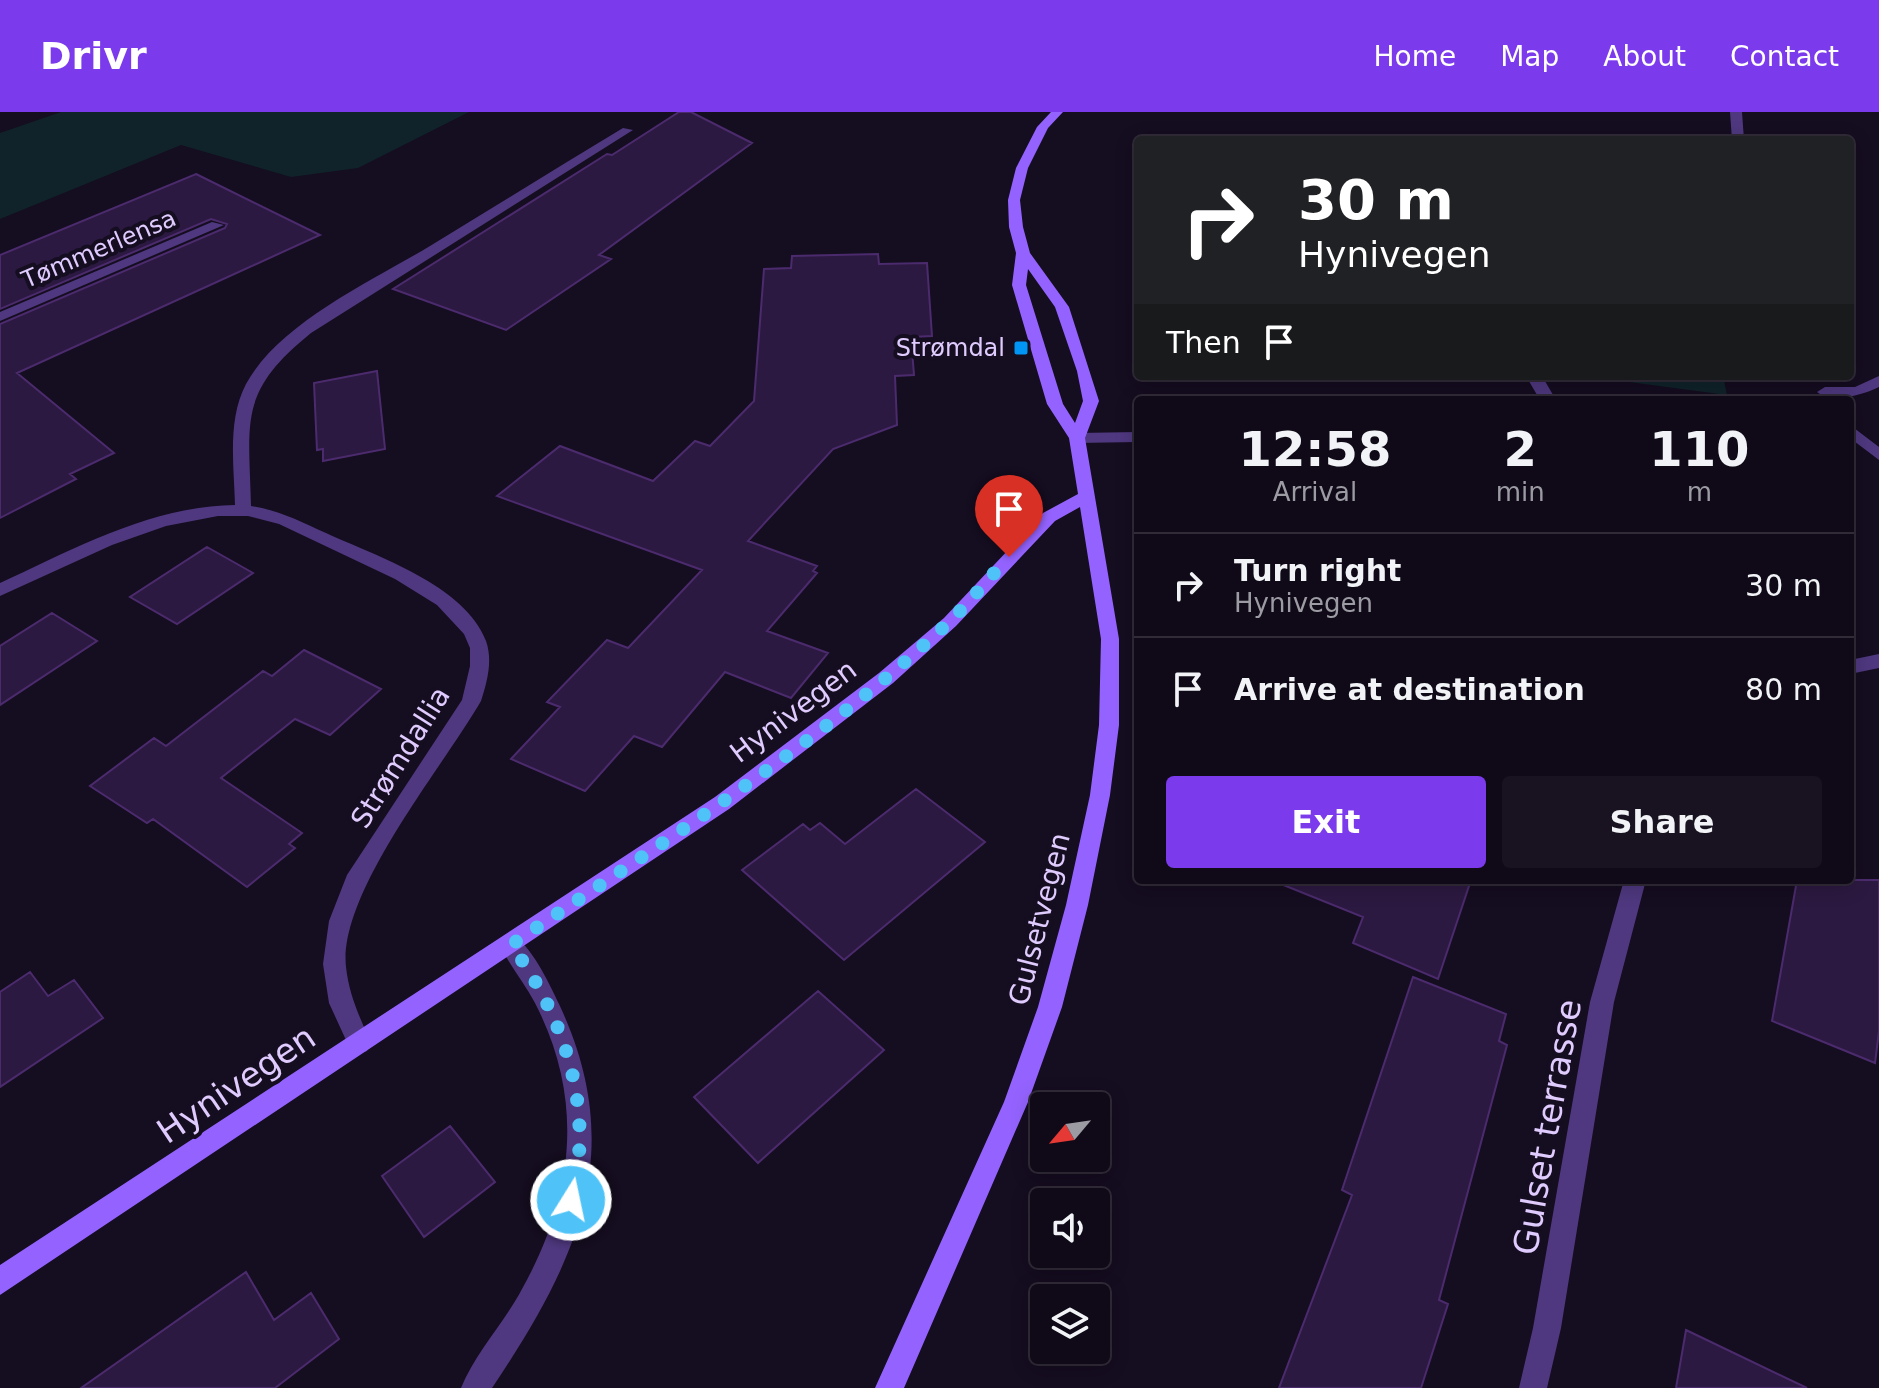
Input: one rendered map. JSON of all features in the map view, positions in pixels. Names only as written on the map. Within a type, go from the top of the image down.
[{"type":"main road","name":"Gulsetvegen","points":[[1057,112],[1032,147],[1022,168],[1014,200],[1016,227],[1023,253],[1062,307],[1084,371],[1091,401],[1077,438]]},
{"type":"main road","name":"Gulsetvegen","points":[[889,1388],[1016,1102],[1050,1007],[1077,905],[1100,795],[1109,725],[1110,639],[1077,438],[1055,404],[1019,285],[1023,253]]},
{"type":"main road","name":"Hynivegen","points":[[0,1281],[722,803],[817,733],[950,622],[1049,517],[1087,496]]},
{"type":"street","points":[[1736,112],[1738,136]]},
{"type":"street","points":[[0,590],[154,525],[187,515],[243,510],[242,429],[245,405],[254,382],[286,346],[346,304],[627,130]]},
{"type":"street","name":"Tømmerlensa","points":[[0,317],[217,225]]},
{"type":"street","points":[[1827,396],[1858,391],[1879,381]]},
{"type":"street","points":[[1854,433],[1879,455]]},
{"type":"street","points":[[1077,438],[1134,437]]},
{"type":"street","name":"Strømdallia","points":[[243,510],[268,514],[396,572],[429,592],[471,629],[479,646],[481,670],[471,701],[355,881],[340,921],[334,964],[341,1003],[359,1043]]},
{"type":"street","points":[[1854,666],[1879,661]]},
{"type":"street","name":"Gulset terrasse","points":[[1533,1388],[1547,1328],[1602,1002],[1634,884]]},
{"type":"street","points":[[475,1388],[526,1311],[559,1241],[577,1179],[580,1131],[572,1072],[554,1013],[534,974],[511,945]]},
{"type":"shaded area","points":[[61,112],[469,112],[358,168],[291,177],[181,145],[0,219],[0,133]]},
{"type":"shaded area","points":[[1614,380],[1724,380],[1727,395]]},
{"type":"building","points":[[679,112],[691,112],[752,143],[599,255],[611,259],[506,330],[393,289],[607,154],[612,155]]},
{"type":"building","points":[[196,174],[320,235],[17,373],[114,453],[70,474],[76,479],[0,518],[0,324],[225,228],[227,224],[211,219],[0,309],[0,255]]},
{"type":"building","points":[[878,254],[879,264],[927,263],[932,336],[911,337],[914,375],[895,376],[897,425],[833,449],[748,541],[817,566],[813,571],[817,573],[767,631],[828,653],[791,698],[725,672],[662,747],[634,736],[585,791],[511,759],[560,707],[547,702],[607,640],[628,648],[702,570],[497,496],[560,446],[653,481],[695,441],[710,446],[754,401],[764,269],[791,268],[792,256]]},
{"type":"building","points":[[377,371],[385,449],[323,461],[323,449],[317,450],[314,383]]},
{"type":"building","points":[[207,547],[253,573],[177,624],[130,597]]},
{"type":"building","points":[[52,613],[97,641],[0,705],[0,646]]},
{"type":"building","points":[[304,650],[381,689],[330,735],[295,719],[221,778],[302,833],[289,844],[295,848],[247,887],[153,819],[147,823],[90,786],[154,738],[166,746],[263,671],[272,676]]},
{"type":"building","points":[[916,789],[985,842],[844,960],[742,870],[803,824],[810,830],[820,823],[845,844]]},
{"type":"building","points":[[1854,880],[1879,880],[1879,1031],[1875,1063],[1772,1021],[1796,884],[1854,884]]},
{"type":"building","points":[[1281,884],[1470,884],[1438,979],[1353,943],[1363,917]]},
{"type":"building","points":[[30,972],[48,996],[74,980],[103,1018],[0,1087],[0,992]]},
{"type":"building","points":[[1413,977],[1506,1014],[1499,1041],[1507,1045],[1439,1300],[1448,1304],[1421,1388],[1279,1388],[1352,1195],[1342,1190]]},
{"type":"building","points":[[818,991],[884,1050],[758,1163],[694,1097]]},
{"type":"building","points":[[450,1126],[495,1182],[424,1237],[382,1176]]},
{"type":"building","points":[[246,1272],[274,1320],[311,1293],[339,1339],[275,1388],[81,1388]]},
{"type":"building","points":[[1686,1330],[1807,1388],[1676,1388]]},
{"type":"place","name":"Strømdal","points":[[1021,348]]},
{"type":"route","points":[[571,1200],[577,1179],[580,1131],[572,1072],[554,1013],[534,974],[511,945],[722,803],[817,733],[950,622],[1009,557]]}]
